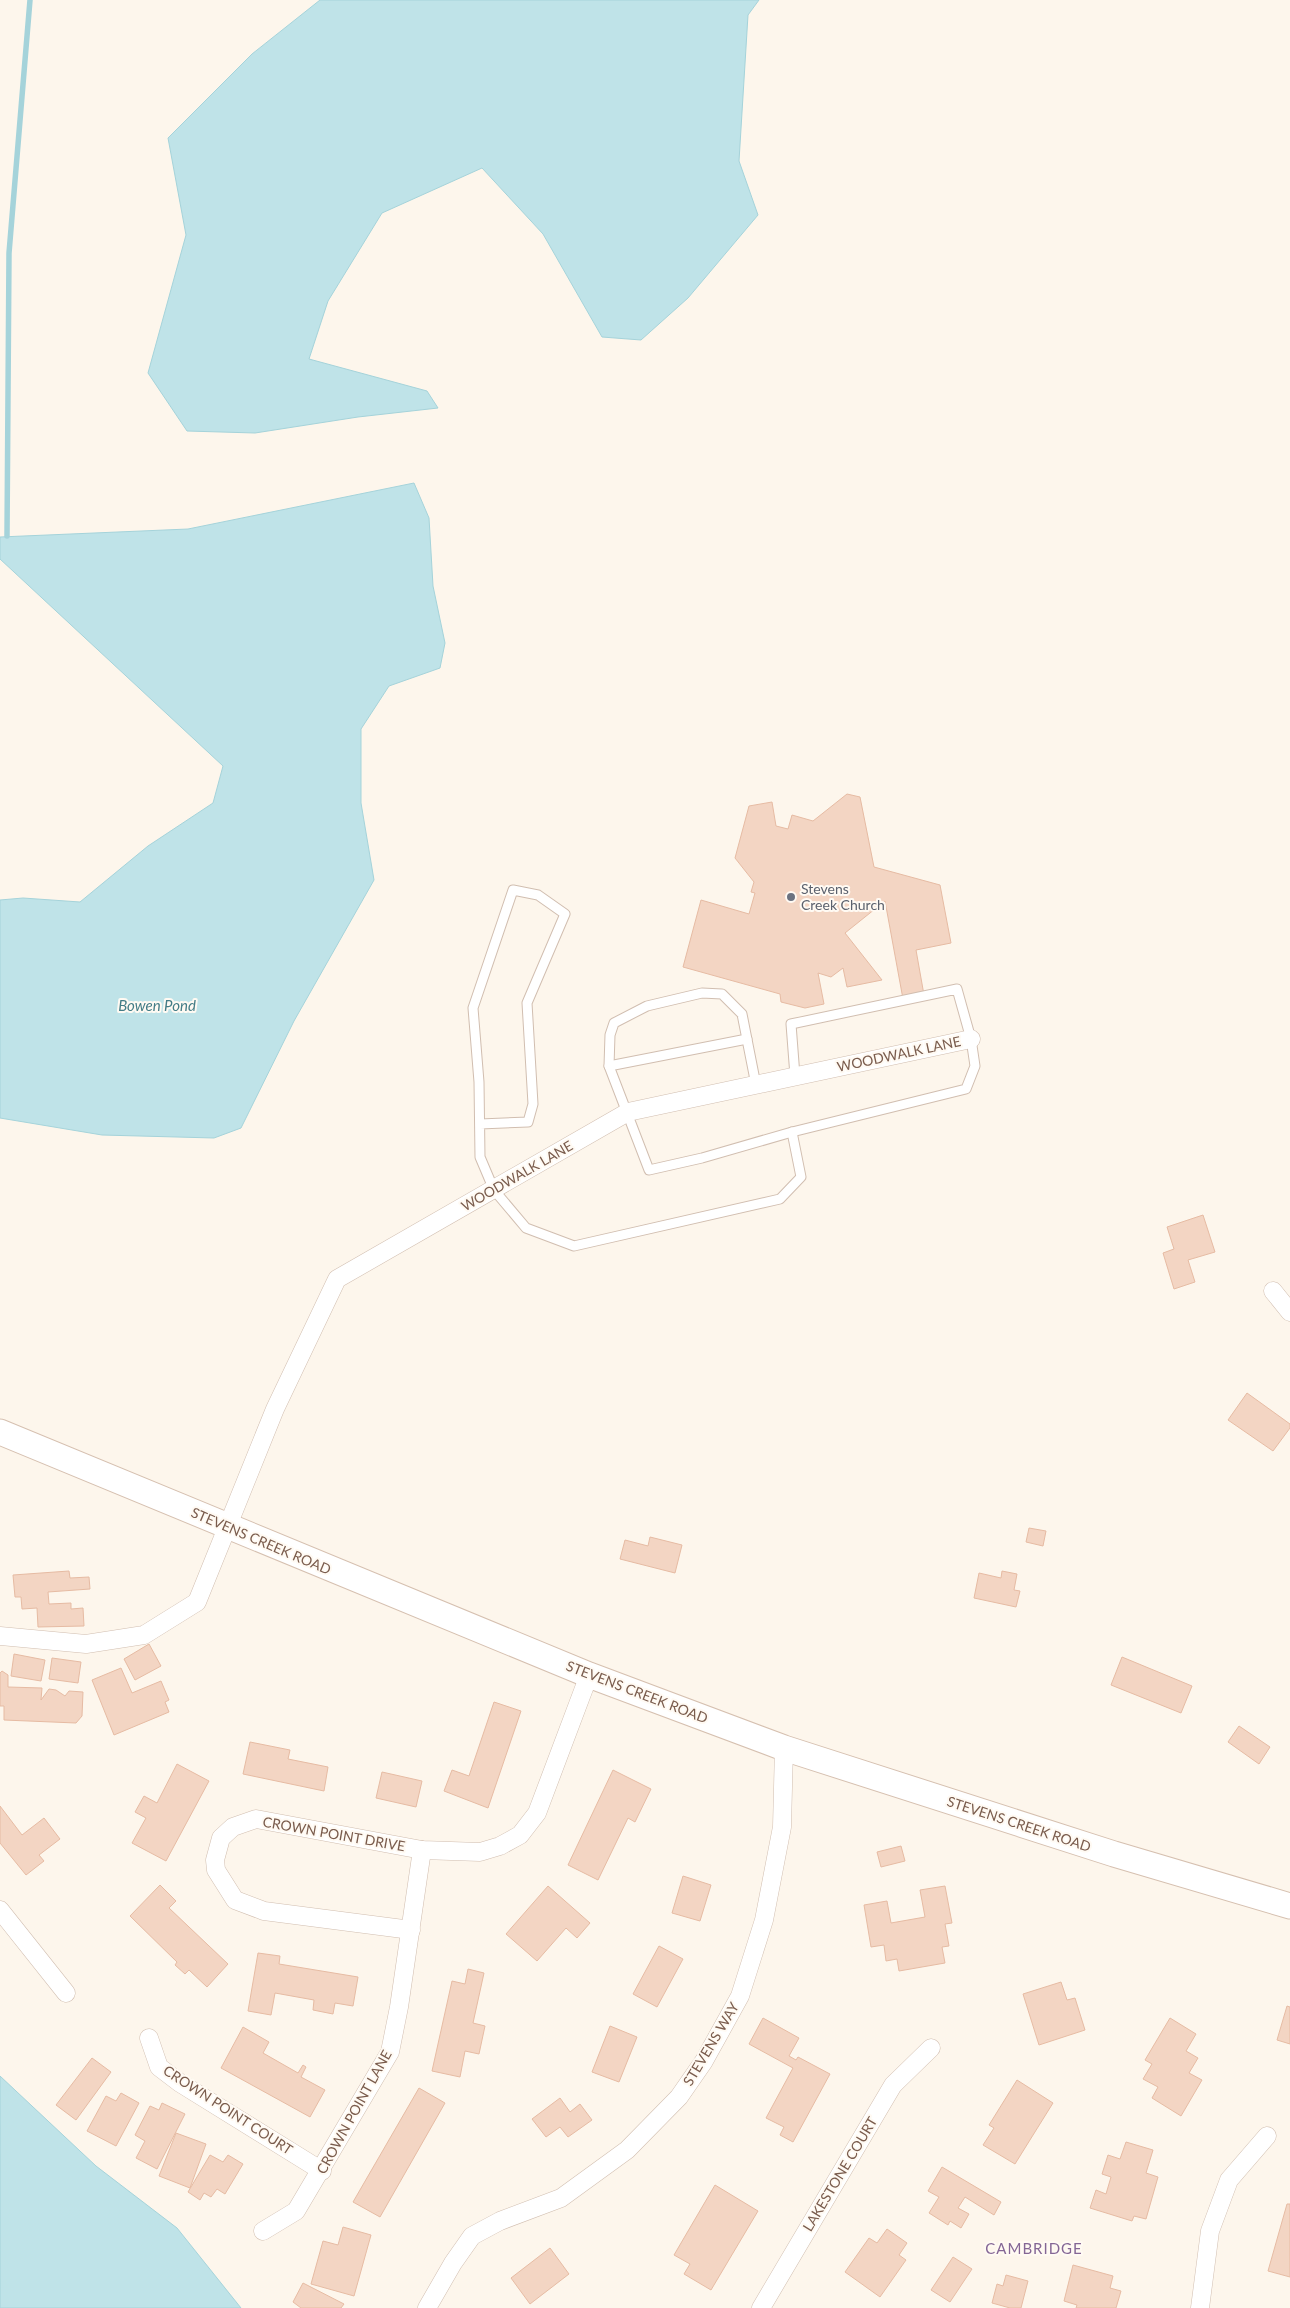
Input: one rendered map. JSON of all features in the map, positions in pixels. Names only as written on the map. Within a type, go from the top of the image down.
[{"type":"street","name":"WOODWALK LANE","points":[[0,1636],[86,1644],[144,1635],[197,1602],[274,1409],[336,1280],[494,1190],[530,1166],[628,1112],[971,1039]]},
{"type":"street","points":[[1273,1292],[1290,1312]]},
{"type":"street","name":"STEVENS CREEK ROAD","points":[[0,1432],[226,1527],[589,1675],[784,1748],[1114,1854],[1290,1906]]},
{"type":"street","name":"CROWN POINT DRIVE","points":[[411,1930],[264,1911],[235,1900],[216,1870],[215,1860],[221,1838],[233,1827],[256,1819],[422,1850],[480,1852],[500,1846],[520,1835],[537,1813],[589,1675]]},
{"type":"street","name":"STEVENS WAY","points":[[427,2308],[453,2262],[472,2236],[500,2221],[561,2198],[627,2150],[679,2097],[704,2061],[740,1996],[764,1920],[782,1827],[784,1748]]},
{"type":"street","name":"CROWN POINT LANE","points":[[263,2231],[296,2211],[322,2170],[390,2052],[411,1930],[422,1850]]},
{"type":"street","points":[[0,1910],[66,1993]]},
{"type":"street","name":"CROWN POINT COURT","points":[[148,2038],[159,2067],[180,2083],[322,2170]]},
{"type":"street","name":"LAKESTONE COURT","points":[[761,2308],[893,2085],[931,2048]]},
{"type":"street","points":[[1200,2308],[1210,2231],[1226,2189],[1230,2180],[1267,2136]]},
{"type":"lane","points":[[480,1124],[528,1122],[533,1104],[527,1003],[564,914],[538,895],[513,890],[473,1008],[480,1124],[480,1157],[494,1190],[526,1228],[574,1246],[780,1199],[802,1177],[792,1132]]},
{"type":"lane","points":[[756,1085],[742,1014],[722,994],[702,993],[647,1006],[614,1023],[610,1035],[609,1066],[649,1170],[966,1089],[975,1066],[971,1039],[957,989],[792,1024],[796,1076]]},
{"type":"lane","points":[[609,1066],[747,1039]]},
{"type":"water","points":[[320,0],[759,0],[748,15],[739,161],[758,215],[688,298],[641,340],[602,337],[543,234],[482,168],[382,213],[328,301],[309,359],[427,391],[438,408],[358,417],[255,433],[187,431],[148,373],[186,235],[168,138],[252,54]]},
{"type":"water","name":"Bowen Pond","points":[[414,483],[429,518],[433,586],[445,643],[440,668],[389,686],[361,729],[361,803],[374,880],[294,1021],[241,1128],[214,1138],[102,1135],[0,1118],[0,900],[23,898],[80,902],[148,846],[213,803],[223,766],[0,559],[0,537],[188,529]]},
{"type":"water","points":[[0,2076],[96,2166],[177,2228],[241,2308],[0,2308]]},
{"type":"building","points":[[847,794],[860,797],[874,867],[940,885],[951,943],[916,950],[924,995],[903,999],[885,901],[845,933],[882,980],[847,987],[843,968],[831,977],[818,973],[824,1004],[805,1008],[781,1002],[780,994],[683,967],[701,900],[749,914],[755,893],[751,892],[754,882],[735,858],[749,806],[772,802],[776,826],[788,829],[792,815],[813,821]]},
{"type":"building","points":[[1203,1215],[1215,1252],[1188,1260],[1195,1282],[1174,1289],[1163,1253],[1174,1249],[1167,1227]]},
{"type":"building","points":[[1247,1393],[1290,1424],[1290,1428],[1273,1451],[1228,1420]]},
{"type":"building","points":[[1029,1528],[1046,1531],[1043,1546],[1026,1542]]},
{"type":"building","points":[[650,1537],[682,1545],[675,1573],[620,1559],[625,1540],[648,1546]]},
{"type":"building","points":[[69,1571],[70,1578],[89,1577],[90,1589],[48,1592],[49,1604],[71,1603],[71,1609],[83,1608],[84,1626],[38,1627],[37,1608],[22,1609],[21,1597],[15,1597],[13,1575]]},
{"type":"building","points":[[1002,1571],[1017,1574],[1014,1590],[1020,1591],[1016,1607],[974,1598],[979,1573],[1001,1578]]},
{"type":"building","points":[[149,1644],[161,1666],[135,1680],[124,1659]]},
{"type":"building","points":[[14,1654],[45,1660],[41,1681],[11,1676]]},
{"type":"building","points":[[1122,1657],[1192,1686],[1181,1713],[1111,1685]]},
{"type":"building","points":[[52,1658],[81,1662],[78,1683],[49,1679]]},
{"type":"building","points":[[121,1668],[132,1693],[161,1681],[169,1700],[165,1702],[169,1712],[114,1735],[92,1680]]},
{"type":"building","points":[[2,1671],[8,1675],[8,1687],[42,1688],[41,1700],[49,1689],[56,1690],[65,1696],[69,1691],[83,1692],[82,1716],[76,1723],[4,1720],[4,1706],[0,1706],[0,1673]]},
{"type":"building","points":[[494,1702],[521,1711],[488,1808],[444,1791],[452,1770],[469,1776]]},
{"type":"building","points":[[1239,1726],[1270,1747],[1259,1764],[1228,1742]]},
{"type":"building","points":[[250,1742],[290,1750],[288,1759],[328,1767],[324,1791],[243,1774]]},
{"type":"building","points":[[177,1764],[209,1781],[166,1861],[132,1843],[146,1818],[135,1812],[144,1796],[157,1803]]},
{"type":"building","points":[[613,1770],[651,1789],[635,1822],[628,1818],[598,1880],[568,1865]]},
{"type":"building","points":[[382,1772],[422,1781],[416,1807],[376,1798]]},
{"type":"building","points":[[0,1806],[22,1835],[44,1818],[60,1839],[39,1855],[44,1861],[26,1875],[0,1843]]},
{"type":"building","points":[[901,1846],[905,1861],[881,1867],[877,1852]]},
{"type":"building","points":[[683,1876],[711,1885],[700,1921],[672,1913]]},
{"type":"building","points":[[160,1885],[176,1901],[169,1908],[228,1964],[207,1987],[189,1970],[185,1974],[175,1965],[177,1962],[130,1916]]},
{"type":"building","points":[[548,1886],[590,1923],[577,1938],[566,1928],[537,1961],[506,1934]]},
{"type":"building","points":[[945,1886],[952,1923],[945,1924],[949,1946],[942,1947],[945,1963],[899,1971],[897,1959],[886,1961],[884,1945],[871,1947],[864,1905],[887,1901],[891,1923],[925,1917],[920,1890]]},
{"type":"building","points":[[659,1946],[683,1959],[657,2007],[633,1994]]},
{"type":"building","points":[[258,1953],[280,1956],[279,1964],[358,1977],[353,2006],[335,2003],[333,2014],[313,2010],[314,2000],[275,1993],[271,2015],[248,2011]]},
{"type":"building","points":[[468,1969],[484,1973],[473,2023],[485,2026],[479,2054],[465,2051],[460,2077],[432,2071],[452,1981],[465,1984]]},
{"type":"building","points":[[1061,1982],[1067,2000],[1075,1998],[1085,2030],[1039,2045],[1023,1994]]},
{"type":"building","points":[[1287,2006],[1290,2007],[1290,2044],[1277,2040]]},
{"type":"building","points":[[763,2018],[799,2038],[789,2056],[796,2060],[798,2057],[830,2074],[793,2142],[780,2135],[784,2127],[766,2118],[793,2068],[749,2044]]},
{"type":"building","points":[[1170,2018],[1196,2034],[1186,2051],[1198,2058],[1189,2073],[1202,2080],[1181,2116],[1152,2098],[1158,2087],[1143,2079],[1152,2064],[1145,2060]]},
{"type":"building","points":[[610,2026],[637,2037],[619,2082],[592,2072]]},
{"type":"building","points":[[243,2027],[269,2042],[263,2053],[298,2073],[303,2065],[306,2067],[301,2077],[325,2090],[310,2117],[221,2068]]},
{"type":"building","points":[[92,2058],[111,2072],[76,2120],[56,2105]]},
{"type":"building","points":[[1017,2080],[1053,2103],[1015,2164],[983,2145],[994,2128],[989,2125]]},
{"type":"building","points":[[419,2088],[445,2103],[380,2217],[353,2202]]},
{"type":"building","points":[[121,2093],[139,2103],[116,2146],[87,2131],[106,2096],[116,2101]]},
{"type":"building","points":[[560,2098],[570,2112],[580,2104],[592,2120],[568,2137],[560,2127],[546,2137],[532,2119]]},
{"type":"building","points":[[162,2103],[185,2114],[157,2169],[136,2158],[145,2141],[135,2135],[150,2106],[159,2110]]},
{"type":"building","points":[[176,2133],[206,2144],[190,2188],[159,2176]]},
{"type":"building","points":[[1126,2142],[1153,2150],[1146,2173],[1158,2177],[1146,2219],[1134,2216],[1132,2221],[1090,2208],[1096,2190],[1106,2194],[1111,2177],[1102,2174],[1108,2155],[1120,2159]]},
{"type":"building","points":[[210,2155],[223,2162],[228,2155],[243,2164],[225,2194],[217,2189],[211,2197],[204,2193],[200,2200],[188,2192]]},
{"type":"building","points":[[942,2167],[1001,2202],[994,2215],[965,2197],[958,2208],[969,2214],[961,2228],[950,2221],[948,2225],[929,2213],[939,2197],[928,2191]]},
{"type":"building","points":[[715,2185],[758,2211],[711,2290],[684,2274],[690,2264],[674,2255]]},
{"type":"building","points":[[1287,2204],[1290,2204],[1290,2277],[1268,2271]]},
{"type":"building","points":[[343,2227],[371,2235],[354,2296],[311,2284],[323,2241],[338,2245]]},
{"type":"building","points":[[887,2229],[907,2243],[899,2255],[906,2260],[880,2297],[845,2272],[869,2238],[877,2243]]},
{"type":"building","points":[[550,2248],[569,2274],[530,2304],[511,2278]]},
{"type":"building","points":[[953,2257],[972,2269],[950,2302],[931,2290]]},
{"type":"building","points":[[1073,2265],[1113,2276],[1110,2288],[1121,2291],[1116,2308],[1076,2308],[1077,2305],[1064,2301]]},
{"type":"building","points":[[1006,2275],[1028,2281],[1021,2308],[1010,2308],[992,2303],[997,2284],[1003,2286]]},
{"type":"building","points":[[303,2283],[344,2304],[341,2308],[301,2308],[293,2302]]},
{"type":"waterway","points":[[7,536],[9,253],[30,0]]},
{"type":"place","name":"Stevens Creek Church","points":[[791,897]]},
{"type":"district","name":"CAMBRIDGE","points":[[1034,2249]]}]
